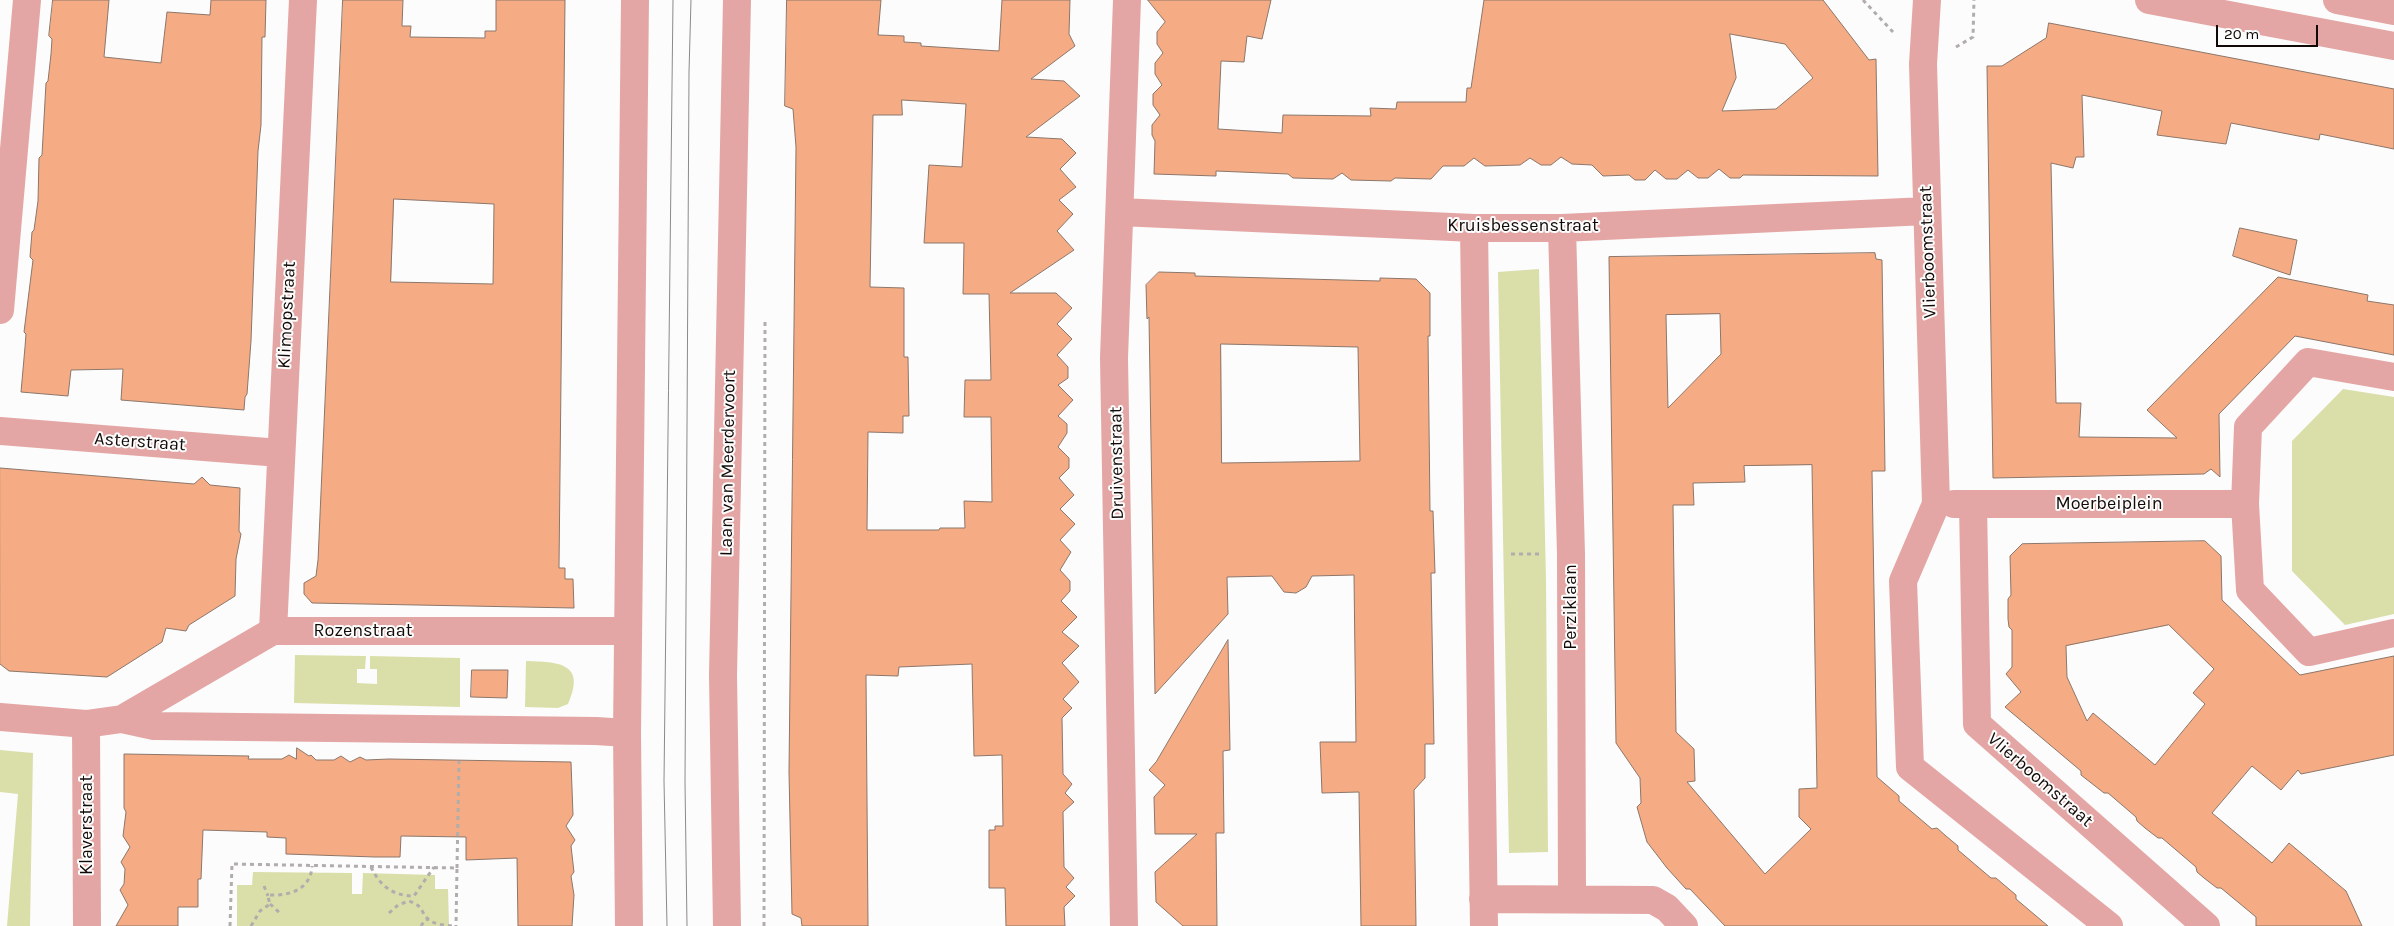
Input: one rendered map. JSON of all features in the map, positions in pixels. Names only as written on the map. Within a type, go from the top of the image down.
[{"type":"street","points":[[0,310],[27,0]]},
{"type":"street","name":"Klimopstraat","points":[[273,631],[303,0]]},
{"type":"street","points":[[629,926],[627,733],[635,0]]},
{"type":"street","name":"Laan van Meerdervoort","points":[[727,926],[723,675],[737,0]]},
{"type":"street","name":"Druivenstraat","points":[[1124,926],[1114,358],[1127,0]]},
{"type":"street","name":"Vlierboomstraat","points":[[1927,0],[1923,64],[1936,504],[1903,581],[1910,767],[2109,926]]},
{"type":"street","points":[[2150,0],[2394,46]]},
{"type":"street","points":[[2337,0],[2394,11]]},
{"type":"street","name":"Kruisbessenstraat","points":[[1120,212],[1474,228],[1562,228],[1926,211]]},
{"type":"street","points":[[1474,228],[1484,926]]},
{"type":"street","name":"Perziklaan","points":[[1562,228],[1571,554],[1572,898]]},
{"type":"street","points":[[2394,377],[2308,362],[2248,427],[2245,504],[2250,590],[2309,652],[2394,633]]},
{"type":"street","name":"Asterstraat","points":[[0,431],[280,453]]},
{"type":"street","points":[[1936,504],[1973,504]]},
{"type":"street","name":"Vlierboomstraat","points":[[1973,504],[1978,724],[2206,926]]},
{"type":"street","name":"Moerbeiplein","points":[[1973,504],[2245,504]]},
{"type":"street","points":[[122,719],[273,631]]},
{"type":"street","name":"Rozenstraat","points":[[273,631],[628,632]]},
{"type":"street","points":[[0,716],[86,724],[122,719],[154,726],[596,731],[627,733]]},
{"type":"street","name":"Klaverstraat","points":[[86,724],[87,926]]},
{"type":"street","points":[[1483,899],[1572,898],[1653,900],[1668,908],[1684,926]]},
{"type":"path","name":"Laan van Meerdervoort","points":[[764,926],[765,309]]},
{"type":"path","points":[[1478,553],[1571,554]]},
{"type":"path","points":[[389,913],[398,905],[409,901],[419,905],[429,919],[435,923],[455,926],[459,730]]},
{"type":"path","points":[[230,926],[232,864],[457,868]]},
{"type":"path","points":[[268,897],[297,892],[309,879],[312,866]]},
{"type":"path","points":[[371,867],[384,886],[395,893],[414,896],[419,892],[434,867]]},
{"type":"path","points":[[264,886],[270,904],[281,914]]},
{"type":"path","points":[[409,896],[409,901]]},
{"type":"path","points":[[252,926],[260,911],[270,904]]},
{"type":"path","points":[[420,926],[425,920],[429,919]]},
{"type":"green space","points":[[1539,269],[1546,581],[1548,852],[1509,853],[1498,272]]},
{"type":"green space","points":[[2343,389],[2394,397],[2394,614],[2345,625],[2292,571],[2292,441]]},
{"type":"green space","points":[[295,655],[366,656],[365,669],[357,669],[357,683],[377,684],[377,669],[370,669],[370,656],[460,658],[460,707],[294,703]]},
{"type":"green space","points":[[526,661],[558,664],[566,667],[571,672],[574,680],[568,704],[558,708],[525,707]]},
{"type":"green space","points":[[0,750],[33,753],[30,926],[7,926],[18,794],[0,792]]},
{"type":"green space","points":[[253,872],[352,873],[352,894],[362,894],[363,873],[435,875],[435,889],[448,889],[449,926],[237,926],[237,885],[252,885]]},
{"type":"building","points":[[53,0],[109,0],[104,57],[161,63],[167,12],[210,15],[211,0],[266,0],[265,37],[262,37],[261,125],[258,151],[251,341],[244,410],[121,400],[123,369],[71,370],[68,396],[21,392],[26,334],[24,332],[33,260],[30,257],[32,232],[34,230],[38,201],[39,158],[42,155],[46,83],[48,81],[51,54],[52,39],[49,36]]},
{"type":"building","points":[[343,0],[403,0],[402,26],[411,26],[410,37],[485,38],[485,31],[496,31],[496,0],[565,0],[559,568],[565,568],[565,579],[573,579],[574,608],[312,603],[304,594],[304,583],[316,576]],"holes":[[[394,199],[494,204],[493,284],[391,282]]]},
{"type":"building","points":[[787,0],[881,0],[878,35],[904,36],[904,42],[921,43],[921,46],[999,51],[1002,0],[1070,0],[1069,34],[1075,46],[1031,79],[1064,81],[1080,96],[1026,137],[1062,139],[1076,153],[1060,169],[1076,187],[1059,200],[1073,214],[1057,231],[1074,250],[1010,293],[1056,293],[1072,308],[1057,324],[1072,339],[1057,355],[1068,367],[1068,378],[1058,385],[1073,400],[1058,416],[1067,424],[1067,433],[1058,447],[1069,458],[1069,468],[1059,478],[1074,495],[1060,509],[1075,524],[1060,540],[1071,552],[1060,570],[1070,581],[1070,591],[1061,601],[1077,617],[1062,632],[1079,646],[1062,663],[1079,682],[1063,699],[1072,708],[1062,718],[1063,774],[1072,784],[1065,793],[1074,802],[1063,812],[1064,867],[1074,878],[1066,887],[1075,896],[1064,907],[1065,926],[1006,926],[1005,888],[989,888],[989,830],[995,830],[995,826],[1003,826],[1002,755],[974,756],[972,664],[899,667],[898,676],[866,675],[868,926],[802,926],[801,918],[792,914],[789,772],[796,147],[793,109],[785,106]],"holes":[[[902,100],[966,104],[962,167],[929,165],[924,243],[964,243],[963,294],[989,294],[991,380],[965,380],[964,417],[991,417],[992,502],[964,501],[965,528],[867,530],[868,432],[903,433],[903,416],[909,416],[908,357],[904,357],[904,288],[870,287],[873,115],[902,115]]]},
{"type":"building","points":[[1148,0],[1271,0],[1262,39],[1247,36],[1244,62],[1221,61],[1218,129],[1282,133],[1283,115],[1371,116],[1370,108],[1396,109],[1397,102],[1466,102],[1467,88],[1471,88],[1484,0],[1823,0],[1869,60],[1876,59],[1878,176],[1743,175],[1740,178],[1730,178],[1719,169],[1708,178],[1698,178],[1688,170],[1677,179],[1666,179],[1655,170],[1645,180],[1635,180],[1629,175],[1603,176],[1592,165],[1572,164],[1561,157],[1551,165],[1541,165],[1530,158],[1520,165],[1485,166],[1474,158],[1464,166],[1443,166],[1431,179],[1395,178],[1391,181],[1351,180],[1342,173],[1333,179],[1293,178],[1288,174],[1216,171],[1216,176],[1154,174],[1155,141],[1152,135],[1152,125],[1160,115],[1153,105],[1153,94],[1162,85],[1155,74],[1155,63],[1163,53],[1157,44],[1157,32],[1165,22]],"holes":[[[1730,34],[1785,44],[1813,78],[1776,109],[1722,111],[1736,78]]]},
{"type":"building","points":[[2049,23],[2394,89],[2394,149],[2320,134],[2319,140],[2231,123],[2226,144],[2157,135],[2162,111],[2082,95],[2084,157],[2076,157],[2073,168],[2051,163],[2056,403],[2081,403],[2079,437],[2177,438],[2147,410],[2278,277],[2368,295],[2367,301],[2394,305],[2394,355],[2295,336],[2219,414],[2220,477],[2211,469],[2204,474],[1993,478],[1987,66],[2002,66],[2046,38]]},
{"type":"building","points":[[2240,228],[2297,240],[2290,275],[2233,256]]},
{"type":"building","points":[[1875,253],[1876,259],[1882,260],[1885,471],[1872,471],[1877,777],[1899,796],[1899,801],[1932,829],[1937,828],[1958,846],[1958,850],[1991,878],[1996,878],[2016,895],[2016,899],[2048,926],[1725,926],[1690,889],[1686,889],[1647,842],[1637,807],[1641,803],[1640,778],[1616,743],[1609,257]],"holes":[[[1720,314],[1721,354],[1668,408],[1666,315]],[[1812,465],[1817,788],[1799,789],[1799,817],[1811,829],[1765,874],[1687,782],[1695,781],[1694,749],[1676,732],[1673,505],[1694,505],[1693,483],[1745,482],[1744,466]]]},
{"type":"building","points":[[1159,272],[1195,273],[1195,276],[1380,281],[1380,278],[1416,279],[1430,293],[1430,336],[1428,336],[1430,511],[1433,511],[1435,573],[1431,573],[1434,744],[1425,744],[1425,778],[1414,790],[1416,926],[1361,926],[1359,792],[1322,793],[1320,742],[1356,742],[1354,575],[1312,576],[1306,587],[1296,593],[1284,592],[1272,576],[1227,577],[1228,614],[1155,694],[1149,317],[1147,319],[1146,285]],"holes":[[[1221,344],[1358,347],[1360,461],[1222,463]]]},
{"type":"building","points":[[0,468],[194,484],[202,477],[210,485],[240,488],[239,531],[241,534],[236,559],[235,596],[189,625],[186,631],[166,628],[162,642],[107,677],[9,671],[0,664]]},
{"type":"building","points":[[2205,541],[2221,556],[2222,600],[2300,675],[2394,656],[2394,755],[2301,774],[2298,770],[2281,790],[2252,766],[2212,813],[2272,863],[2289,843],[2346,891],[2362,926],[2256,926],[2256,917],[2221,888],[2217,888],[2204,878],[2197,872],[2196,867],[2162,838],[2158,838],[2145,828],[2137,821],[2136,817],[2108,793],[2104,793],[2081,775],[2081,771],[2005,707],[2021,692],[2006,674],[2012,667],[2012,630],[2009,627],[2008,619],[2008,599],[2011,595],[2010,556],[2022,544]],"holes":[[[2169,625],[2214,669],[2193,693],[2205,704],[2155,765],[2093,713],[2087,721],[2067,677],[2066,646]]]},
{"type":"building","points":[[1228,640],[1230,750],[1223,751],[1224,833],[1216,833],[1217,926],[1183,926],[1156,902],[1155,872],[1197,834],[1155,834],[1154,797],[1165,785],[1149,770],[1156,762]]},
{"type":"building","points":[[472,670],[508,670],[507,698],[471,697]]},
{"type":"building","points":[[297,748],[309,756],[311,755],[316,760],[334,760],[341,756],[350,762],[360,757],[366,760],[571,762],[573,815],[566,826],[575,840],[571,846],[574,872],[571,876],[574,895],[572,926],[518,926],[517,858],[466,860],[466,837],[401,836],[400,857],[375,857],[286,854],[286,838],[267,837],[267,832],[203,830],[201,879],[198,879],[198,907],[178,907],[178,926],[116,926],[128,905],[120,890],[124,884],[125,869],[121,862],[130,847],[123,836],[126,812],[124,808],[124,754],[249,756],[248,759],[282,759],[289,755],[296,759]]},
{"type":"tram line","points":[[667,926],[664,781],[673,0]]},
{"type":"tram line","points":[[687,926],[685,782],[691,0]]}]
